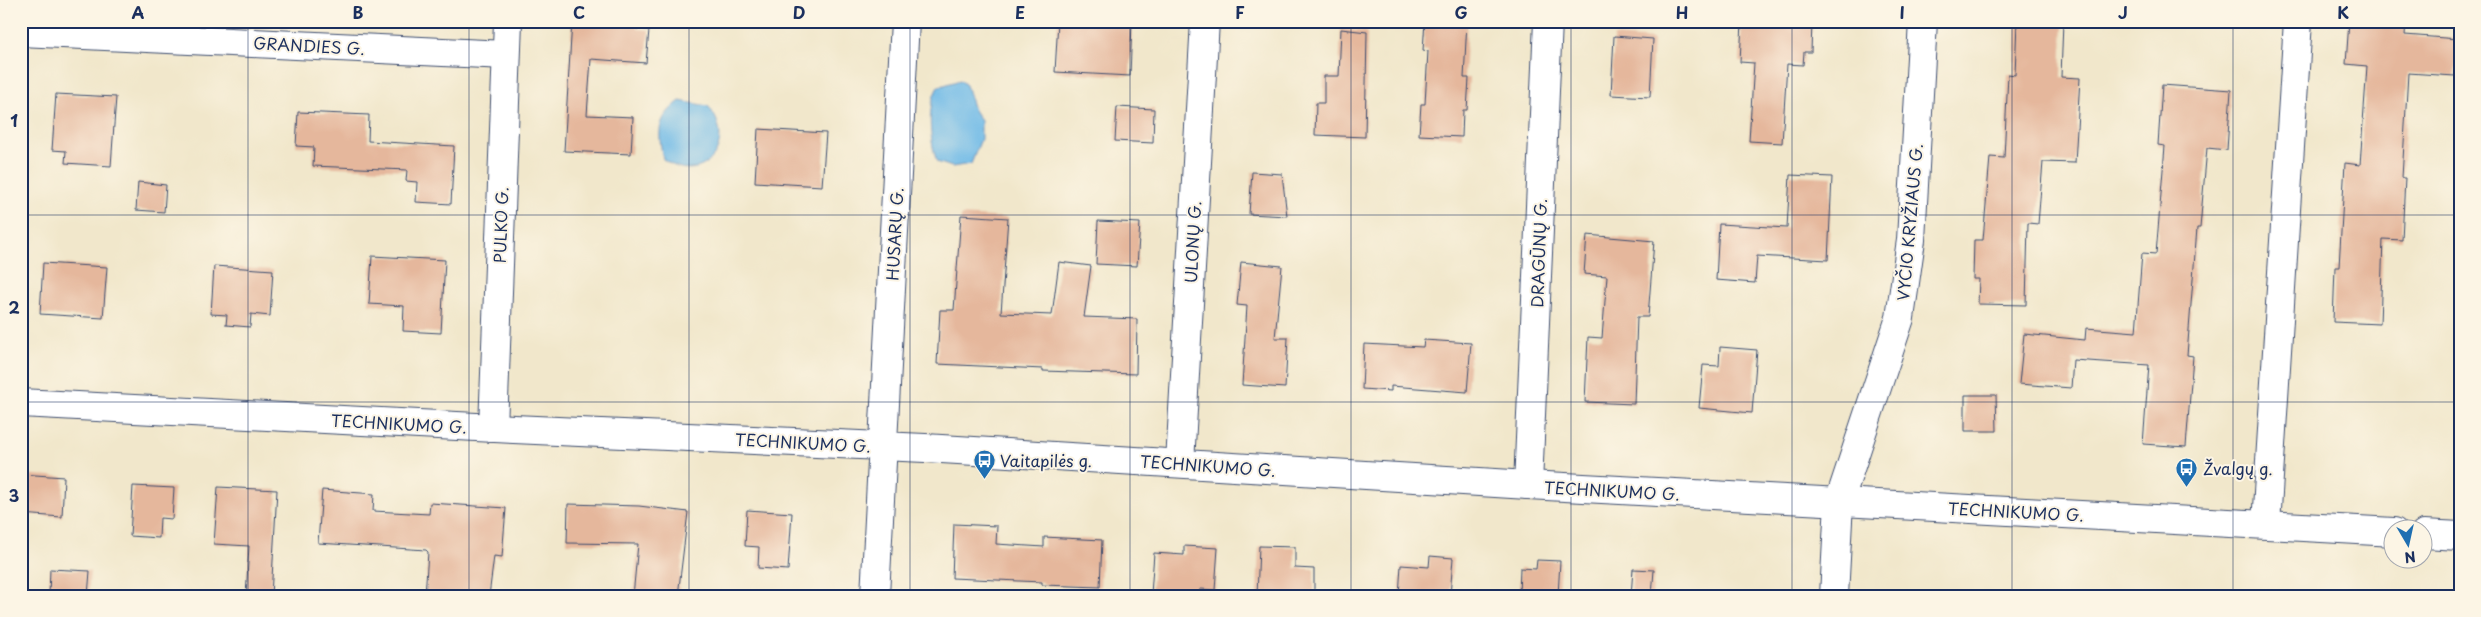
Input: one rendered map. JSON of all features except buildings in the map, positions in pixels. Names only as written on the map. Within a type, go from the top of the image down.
[{"type":"street","name":"PULKO G.","points":[[493,428],[508,21]]},
{"type":"street","name":"HUSARŲ G.","points":[[883,446],[904,21]]},
{"type":"street","name":"ULONŲ G.","points":[[1180,463],[1205,21]]},
{"type":"street","name":"DRAGŪNŲ G.","points":[[1528,485],[1548,21]]},
{"type":"street","name":"VYČIO KRYŽIAUS G.","points":[[1834,596],[1839,502],[1900,318],[1911,240],[1924,21]]},
{"type":"street","points":[[2266,524],[2298,21]]},
{"type":"street","name":"GRANDIES G.","points":[[21,32],[506,55]]},
{"type":"street","name":"TECHNIKUMO G.","points":[[21,403],[883,446],[1528,485],[2384,531]]},
{"type":"street","points":[[875,596],[883,446]]},
{"type":"street","points":[[2434,535],[2460,536]]},
{"type":"water","points":[[960,80],[966,85],[974,110],[981,121],[981,139],[971,164],[952,167],[937,162],[930,124],[932,104],[938,87]]},
{"type":"water","points":[[680,101],[708,106],[717,121],[720,135],[718,148],[712,158],[702,166],[691,169],[677,167],[663,159],[661,149],[660,133],[663,120]]},
{"type":"place","name":"Vaitapilės g.","points":[[984,479]]},
{"type":"place","name":"Žvalgų g.","points":[[2187,487]]}]
